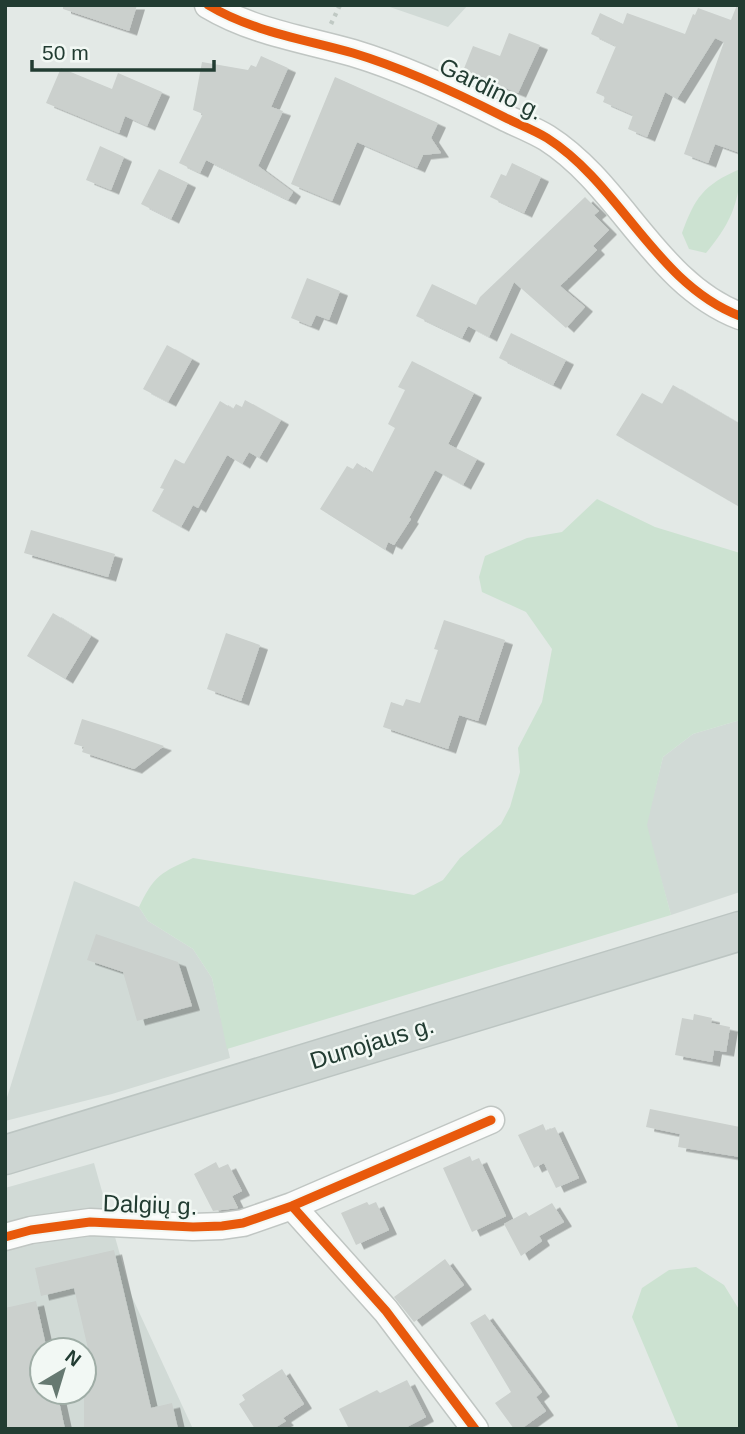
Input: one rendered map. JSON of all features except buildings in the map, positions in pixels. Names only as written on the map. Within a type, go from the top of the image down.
[{"type":"main road","name":"Dunojaus g.","points":[[5,1155],[740,931]]},
{"type":"street","name":"Gardino g.","points":[[208,5],[249,26],[354,54],[412,73],[547,138],[582,166],[686,282],[721,309],[740,316]]},
{"type":"street","name":"Dalgių g.","points":[[5,1237],[31,1230],[90,1222],[222,1226],[243,1223],[292,1206],[491,1120]]},
{"type":"street","points":[[292,1206],[386,1311],[475,1429]]},
{"type":"shaded area","points":[[384,5],[468,5],[448,27]]},
{"type":"shaded area","points":[[740,720],[740,892],[671,915],[646,825],[663,757],[693,734]]},
{"type":"shaded area","points":[[74,881],[139,907],[148,921],[193,949],[212,978],[230,1058],[112,1094],[5,1121],[5,1104]]},
{"type":"shaded area","points":[[94,1163],[132,1297],[193,1429],[5,1429],[5,1188]]},
{"type":"green space","points":[[740,169],[735,204],[721,234],[706,253],[689,249],[682,233],[696,202],[717,181]]},
{"type":"green space","points":[[597,499],[655,527],[740,553],[740,720],[693,734],[663,757],[647,825],[671,915],[227,1049],[212,978],[193,949],[148,921],[139,907],[150,888],[166,871],[193,858],[414,895],[443,880],[460,858],[501,824],[510,807],[520,772],[518,748],[542,702],[552,649],[526,612],[482,592],[479,577],[485,556],[527,538],[562,532]]},
{"type":"green space","points":[[696,1267],[724,1285],[740,1311],[740,1429],[679,1429],[632,1317],[642,1288],[669,1270]]},
{"type":"cycle path","points":[[208,5],[243,22],[279,34],[373,59],[537,132],[573,158],[597,181],[685,281],[711,301],[740,316]]},
{"type":"cycle path","points":[[5,1237],[31,1230],[90,1222],[193,1227],[243,1223],[292,1206],[491,1120]]},
{"type":"cycle path","points":[[292,1206],[386,1311],[475,1429]]}]
